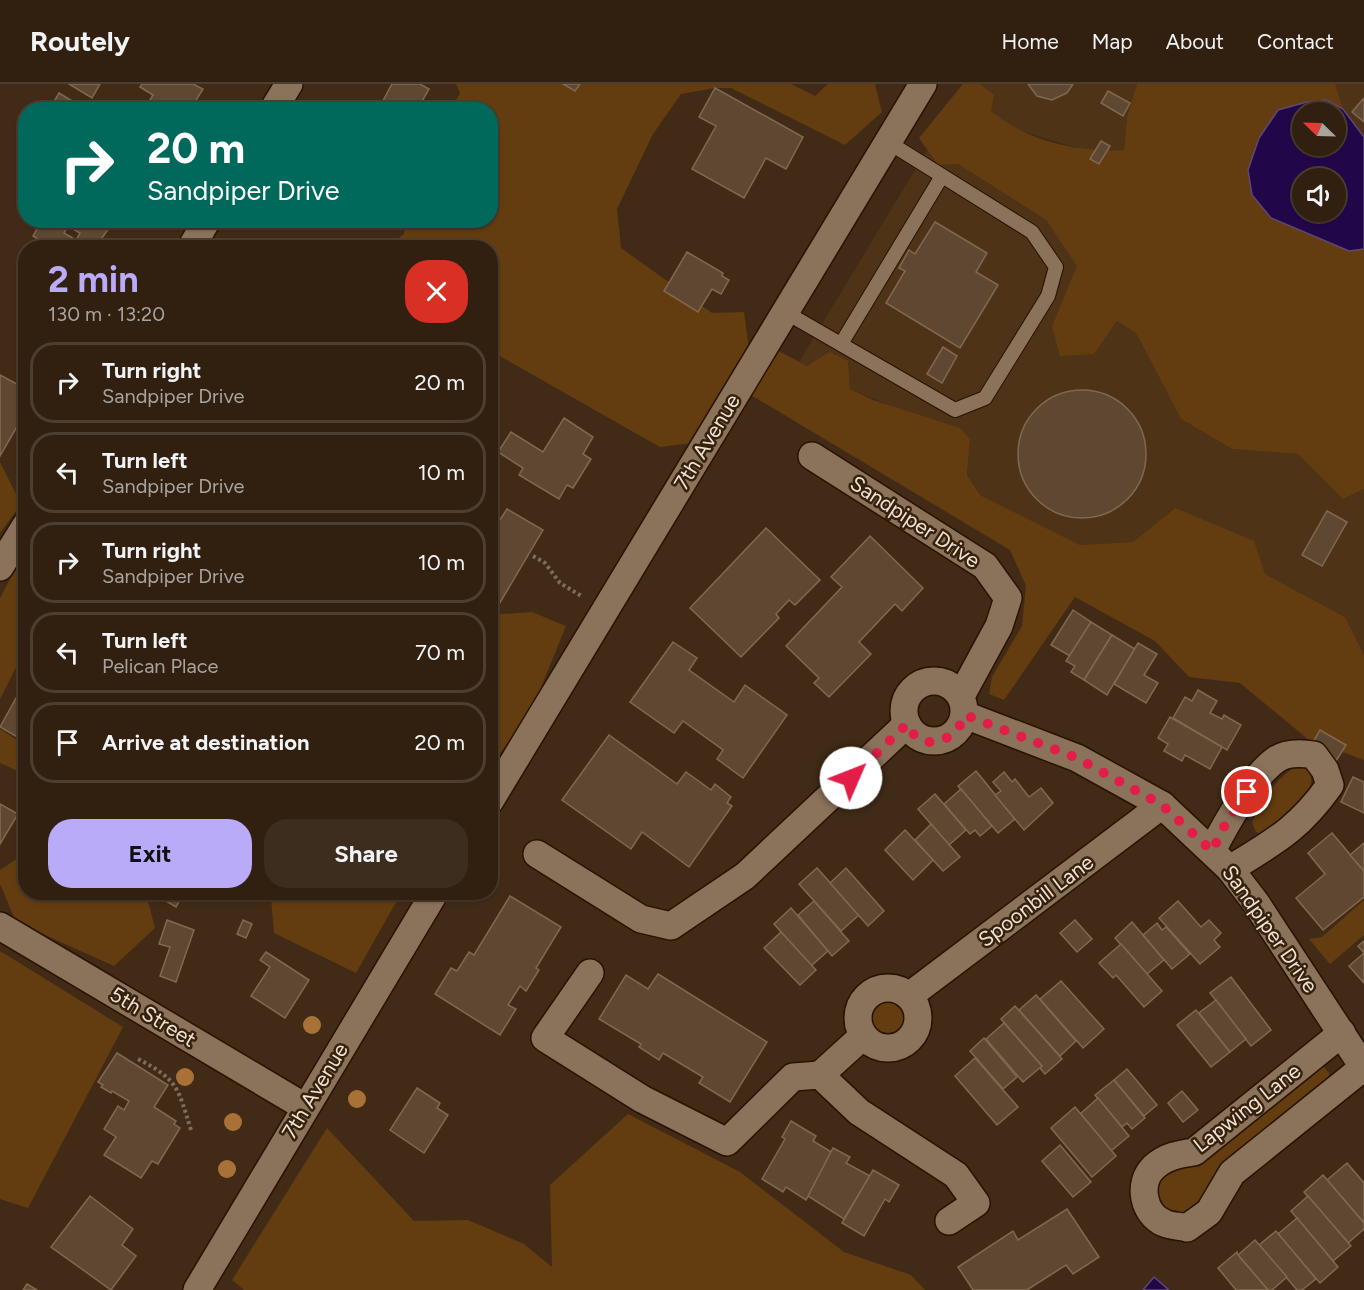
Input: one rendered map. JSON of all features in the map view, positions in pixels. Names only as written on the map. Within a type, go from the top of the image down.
[{"type":"street","points":[[278,102],[289,84]]},
{"type":"street","name":"7th Avenue","points":[[498,788],[923,84]]},
{"type":"street","name":"Sandpiper Drive","points":[[812,456],[985,566],[1008,598],[999,626],[963,706],[956,733],[937,742],[917,736],[907,724],[904,709],[906,699],[920,684],[938,681],[955,689],[963,706],[1077,758],[1162,805],[1221,860],[1364,1067]]},
{"type":"street","points":[[0,567],[18,538]]},
{"type":"street","points":[[537,854],[641,919],[671,926],[745,876],[907,724]]},
{"type":"street","name":"Spoonbill Lane","points":[[909,996],[1162,805]]},
{"type":"street","name":"7th Avenue","points":[[197,1290],[430,900]]},
{"type":"street","name":"5th Street","points":[[0,926],[305,1107]]},
{"type":"street","points":[[590,973],[545,1038],[642,1099],[727,1142],[793,1077],[820,1075],[863,1036]]},
{"type":"street","points":[[882,988],[892,988],[909,996],[918,1013],[918,1022],[909,1041],[890,1049],[880,1048],[863,1036],[857,1017],[866,998],[882,988]]},
{"type":"street","name":"Lapwing Lane","points":[[1342,1033],[1194,1152],[1172,1155],[1153,1167],[1146,1184],[1144,1201],[1150,1212],[1164,1223],[1187,1228],[1209,1212],[1232,1173],[1364,1067]]},
{"type":"street","points":[[820,1075],[859,1112],[956,1175],[976,1203],[949,1221]]},
{"type":"lane","points":[[785,312],[955,410],[985,398],[1048,296],[1056,267],[1032,232],[888,142]]},
{"type":"lane","points":[[841,344],[942,176]]},
{"type":"path","points":[[533,556],[545,563],[560,583],[605,610]]},
{"type":"path","points":[[138,1059],[163,1072],[177,1086],[191,1130]]},
{"type":"shaded area","points":[[456,84],[791,84],[815,96],[828,84],[875,84],[882,112],[845,145],[731,88],[715,88],[681,94],[653,134],[617,209],[621,248],[712,313],[744,312],[749,349],[692,443],[660,447],[498,355],[498,240],[397,240],[404,234],[405,228],[498,228],[498,102],[455,102],[460,93]]},
{"type":"shaded area","points":[[963,84],[980,84],[994,95],[991,111],[1005,122],[1037,137],[1071,147],[1124,150],[1127,117],[1137,84],[1335,84],[1341,102],[1326,100],[1292,102],[1292,107],[1278,110],[1271,218],[1349,251],[1364,249],[1364,489],[1343,499],[1298,454],[1232,449],[1181,419],[1136,333],[1117,321],[1094,354],[1060,356],[1052,326],[1077,266],[1046,220],[958,164],[938,165],[919,138]]},
{"type":"shaded area","points":[[980,84],[1137,84],[1127,117],[1124,150],[1088,151],[1011,128],[991,111]]},
{"type":"shaded area","points":[[1335,84],[1364,84],[1364,137],[1346,113],[1346,102],[1341,102]]},
{"type":"shaded area","points":[[1326,100],[1330,102],[1307,102]]},
{"type":"shaded area","points":[[1292,106],[1292,156],[1346,156],[1346,113],[1364,137],[1364,249],[1349,251],[1271,218],[1252,195],[1248,170],[1259,138],[1278,110]]},
{"type":"shaded area","points":[[927,150],[938,165],[958,164],[1046,220],[1078,266],[1052,326],[1094,354],[1117,321],[1136,333],[1181,419],[1232,449],[1298,454],[1343,499],[1364,489],[1364,655],[1345,617],[1265,574],[1175,508],[1133,542],[1080,545],[980,495],[967,475],[970,439],[850,389],[848,361],[807,366],[799,362]]},
{"type":"shaded area","points":[[779,351],[807,366],[830,352],[848,361],[850,389],[873,400],[960,428],[970,439],[967,475],[980,495],[1080,545],[1133,542],[1175,508],[1254,541],[1265,574],[1345,617],[1364,655],[1364,760],[1309,740],[1240,683],[1189,677],[1155,641],[1075,597],[1004,700],[989,694],[992,677],[1022,626],[1026,586],[1010,550],[751,395]]},
{"type":"shaded area","points":[[0,462],[18,498],[18,508],[0,533]]},
{"type":"shaded area","points":[[18,564],[18,664],[0,699],[0,598]]},
{"type":"shaded area","points":[[532,612],[566,626],[531,712],[498,756],[498,614]]},
{"type":"shaded area","points":[[0,729],[18,741],[18,771],[0,763]]},
{"type":"shaded area","points":[[1299,764],[1309,768],[1311,779],[1305,798],[1266,836],[1256,832],[1252,822],[1266,797],[1277,782]]},
{"type":"shaded area","points":[[18,858],[18,900],[148,900],[155,928],[114,966],[16,922],[0,884],[0,870]]},
{"type":"shaded area","points":[[271,900],[399,900],[356,973],[274,933]]},
{"type":"shaded area","points":[[1364,900],[1364,935],[1330,964],[1309,939],[1322,937]]},
{"type":"shaded area","points":[[0,951],[123,1027],[28,1208],[0,1199]]},
{"type":"shaded area","points":[[888,996],[905,1003],[912,1020],[905,1037],[888,1044],[871,1037],[864,1020],[871,1003]]},
{"type":"shaded area","points":[[1315,1066],[1324,1067],[1329,1073],[1329,1083],[1205,1205],[1175,1220],[1156,1201],[1156,1183],[1161,1172]]},
{"type":"shaded area","points":[[628,1114],[740,1172],[844,1252],[911,1275],[925,1290],[244,1290],[232,1280],[327,1128],[414,1221],[468,1220],[524,1244],[552,1267],[550,1185]]},
{"type":"shaded area","points":[[1154,1277],[1169,1290],[1143,1290]]},
{"type":"building","points":[[69,84],[100,84],[92,98]]},
{"type":"building","points":[[142,84],[193,84],[203,89],[195,102],[149,102],[153,95],[140,87]]},
{"type":"building","points":[[392,84],[420,84],[429,89],[422,102],[382,102]]},
{"type":"building","points":[[563,84],[580,84],[575,91]]},
{"type":"building","points":[[1028,84],[1073,84],[1067,93],[1052,100],[1037,96]]},
{"type":"building","points":[[715,88],[803,137],[786,169],[766,158],[744,198],[692,169],[716,126],[699,117]]},
{"type":"building","points":[[1108,91],[1130,103],[1123,116],[1101,103]]},
{"type":"building","points":[[59,93],[74,102],[54,102]]},
{"type":"building","points":[[1364,98],[1364,122],[1352,112]]},
{"type":"building","points":[[1101,141],[1110,146],[1099,164],[1090,159]]},
{"type":"building","points":[[935,222],[987,253],[976,272],[998,285],[960,348],[886,303],[905,271],[899,268],[909,250],[915,254]]},
{"type":"building","points":[[38,228],[67,228],[64,233],[76,240],[39,240],[33,236]]},
{"type":"building","points":[[71,228],[109,228],[101,240],[76,240],[80,233]]},
{"type":"building","points":[[687,252],[723,273],[722,276],[729,280],[721,294],[712,289],[698,312],[664,291]]},
{"type":"building","points":[[943,347],[957,356],[942,383],[927,374]]},
{"type":"building","points":[[0,375],[18,385],[18,425],[0,456]]},
{"type":"building","points":[[1082,390],[1106,395],[1127,409],[1141,430],[1146,454],[1141,478],[1127,499],[1106,513],[1082,518],[1058,513],[1037,499],[1023,478],[1018,454],[1023,430],[1037,409],[1058,395]]},
{"type":"building","points":[[564,418],[593,437],[583,454],[591,459],[573,488],[567,485],[559,499],[519,475],[523,468],[498,452],[511,432],[543,452]]},
{"type":"building","points":[[507,509],[543,530],[498,606],[498,523]]},
{"type":"building","points":[[1327,511],[1347,522],[1322,566],[1302,555]]},
{"type":"building","points":[[766,528],[820,580],[795,605],[789,600],[776,614],[779,618],[741,657],[690,608]]},
{"type":"building","points":[[870,536],[923,588],[902,611],[895,604],[859,642],[871,654],[829,697],[814,683],[819,678],[786,646],[842,587],[831,577]]},
{"type":"building","points":[[1073,610],[1091,622],[1070,656],[1051,645]]},
{"type":"building","points":[[1091,622],[1112,635],[1084,680],[1071,672],[1075,666],[1066,661]]},
{"type":"building","points":[[1112,635],[1135,649],[1107,695],[1084,680]]},
{"type":"building","points":[[673,642],[697,658],[689,670],[734,702],[745,685],[787,715],[743,778],[717,759],[723,750],[683,721],[674,733],[630,702]]},
{"type":"building","points":[[1138,643],[1157,654],[1144,675],[1158,683],[1146,703],[1114,684]]},
{"type":"building","points":[[1198,690],[1217,701],[1210,713],[1222,719],[1224,715],[1241,725],[1227,750],[1173,718],[1185,697],[1192,701]]},
{"type":"building","points":[[18,694],[18,737],[0,727]]},
{"type":"building","points":[[1170,717],[1222,747],[1210,769],[1185,755],[1182,761],[1164,751],[1168,744],[1158,738]]},
{"type":"building","points":[[1320,730],[1346,745],[1336,761],[1311,746]]},
{"type":"building","points":[[609,735],[677,784],[686,772],[711,790],[715,784],[731,797],[727,803],[732,806],[689,867],[642,832],[631,849],[562,800]]},
{"type":"building","points":[[976,771],[1015,819],[998,833],[958,786]]},
{"type":"building","points":[[1004,772],[1012,782],[1015,779],[1029,797],[1041,788],[1053,803],[1024,830],[995,795],[1001,791],[993,782]]},
{"type":"building","points":[[1353,777],[1364,782],[1364,813],[1341,802]]},
{"type":"building","points":[[961,789],[992,826],[980,836],[975,830],[970,834],[944,804]]},
{"type":"building","points":[[935,794],[966,830],[949,845],[918,809]]},
{"type":"building","points":[[0,804],[18,814],[0,844]]},
{"type":"building","points":[[931,824],[960,857],[943,871],[915,840]]},
{"type":"building","points":[[905,830],[933,860],[913,880],[885,850]]},
{"type":"building","points":[[1332,833],[1364,871],[1364,897],[1323,930],[1296,898],[1325,874],[1308,853]]},
{"type":"building","points":[[1364,843],[1364,871],[1350,855]]},
{"type":"building","points":[[817,868],[859,915],[841,931],[799,884]]},
{"type":"building","points":[[846,868],[884,911],[868,926],[830,883]]},
{"type":"building","points":[[510,896],[561,927],[536,968],[539,970],[526,991],[520,986],[508,1005],[516,1009],[500,1035],[435,994],[451,968],[457,971],[469,952],[474,955]]},
{"type":"building","points":[[164,900],[180,900],[176,907]]},
{"type":"building","points":[[814,901],[849,941],[832,956],[798,915]]},
{"type":"building","points":[[1178,901],[1201,927],[1209,920],[1221,933],[1214,940],[1220,947],[1200,964],[1159,918]]},
{"type":"building","points":[[791,908],[828,951],[811,966],[774,924]]},
{"type":"building","points":[[167,920],[194,930],[176,982],[160,976],[170,947],[159,944]]},
{"type":"building","points":[[243,920],[252,924],[246,938],[237,934]]},
{"type":"building","points":[[1075,920],[1092,939],[1077,952],[1060,933]]},
{"type":"building","points":[[1132,922],[1164,960],[1147,974],[1115,938]]},
{"type":"building","points":[[1157,923],[1162,930],[1166,927],[1190,954],[1172,969],[1143,935]]},
{"type":"building","points":[[781,932],[816,970],[800,985],[764,948]]},
{"type":"building","points":[[1364,941],[1364,953],[1358,946]]},
{"type":"building","points":[[1121,944],[1162,991],[1144,1007],[1116,975],[1113,978],[1099,963]]},
{"type":"building","points":[[266,952],[309,980],[285,1018],[251,996],[270,967],[260,960]]},
{"type":"building","points":[[1364,953],[1364,983],[1349,966]]},
{"type":"building","points":[[658,974],[767,1042],[730,1102],[699,1083],[703,1077],[663,1053],[659,1060],[639,1047],[641,1044],[599,1019],[626,975],[648,989]]},
{"type":"building","points":[[1231,977],[1271,1030],[1251,1046],[1210,993]]},
{"type":"building","points":[[1061,981],[1104,1029],[1083,1048],[1040,999]]},
{"type":"building","points":[[1036,995],[1076,1041],[1060,1056],[1019,1010]]},
{"type":"building","points":[[1216,1000],[1246,1039],[1230,1052],[1199,1013]]},
{"type":"building","points":[[1015,1006],[1062,1059],[1045,1074],[1040,1068],[1042,1066],[1001,1019]]},
{"type":"building","points":[[1196,1010],[1230,1052],[1211,1067],[1177,1025]]},
{"type":"building","points":[[1004,1023],[1042,1066],[1023,1082],[986,1039]]},
{"type":"building","points":[[984,1038],[1017,1077],[1003,1089],[970,1051]]},
{"type":"building","points":[[117,1053],[168,1085],[154,1107],[176,1121],[174,1124],[180,1128],[158,1164],[152,1161],[141,1178],[104,1155],[116,1137],[104,1129],[118,1106],[124,1110],[129,1101],[101,1087],[103,1085],[98,1082]]},
{"type":"building","points":[[975,1058],[1018,1107],[997,1125],[955,1076]]},
{"type":"building","points":[[1127,1069],[1157,1105],[1144,1116],[1114,1080]]},
{"type":"building","points":[[1114,1080],[1145,1118],[1132,1129],[1127,1123],[1122,1127],[1095,1095]]},
{"type":"building","points":[[417,1088],[440,1103],[437,1108],[448,1115],[424,1153],[390,1130]]},
{"type":"building","points":[[1182,1091],[1198,1110],[1183,1122],[1168,1103]]},
{"type":"building","points":[[1098,1098],[1129,1136],[1111,1151],[1080,1114]]},
{"type":"building","points":[[1075,1107],[1116,1156],[1092,1177],[1051,1128]]},
{"type":"building","points":[[791,1121],[816,1136],[813,1141],[833,1153],[806,1200],[786,1187],[783,1192],[762,1179],[785,1139],[782,1137]]},
{"type":"building","points":[[1060,1145],[1091,1182],[1073,1197],[1042,1161]]},
{"type":"building","points":[[833,1148],[850,1157],[846,1163],[870,1176],[844,1219],[808,1196]]},
{"type":"building","points":[[1347,1163],[1364,1183],[1364,1223],[1327,1180]]},
{"type":"building","points":[[873,1170],[899,1185],[889,1202],[885,1199],[864,1236],[842,1223]]},
{"type":"building","points":[[1323,1175],[1364,1223],[1364,1229],[1348,1243],[1304,1192]]},
{"type":"building","points":[[90,1196],[133,1229],[122,1245],[136,1256],[111,1290],[51,1247]]},
{"type":"building","points":[[1308,1196],[1351,1246],[1333,1261],[1291,1211]]},
{"type":"building","points":[[1067,1209],[1099,1257],[1073,1274],[1066,1265],[1027,1290],[973,1290],[958,1267],[1013,1231],[1018,1240]]},
{"type":"building","points":[[1297,1218],[1338,1267],[1320,1283],[1278,1234]]},
{"type":"building","points":[[1276,1231],[1316,1279],[1302,1290],[1297,1290],[1259,1245]]},
{"type":"building","points":[[1255,1240],[1287,1277],[1272,1290],[1268,1290],[1238,1255]]},
{"type":"building","points":[[1237,1252],[1268,1290],[1236,1290],[1218,1268]]},
{"type":"building","points":[[27,1284],[37,1290],[23,1290]]},
{"type":"route","points":[[851,778],[907,724],[917,736],[926,741],[937,742],[956,733],[965,715],[1012,731],[1077,758],[1162,805],[1212,851],[1226,823],[1247,792]]}]
